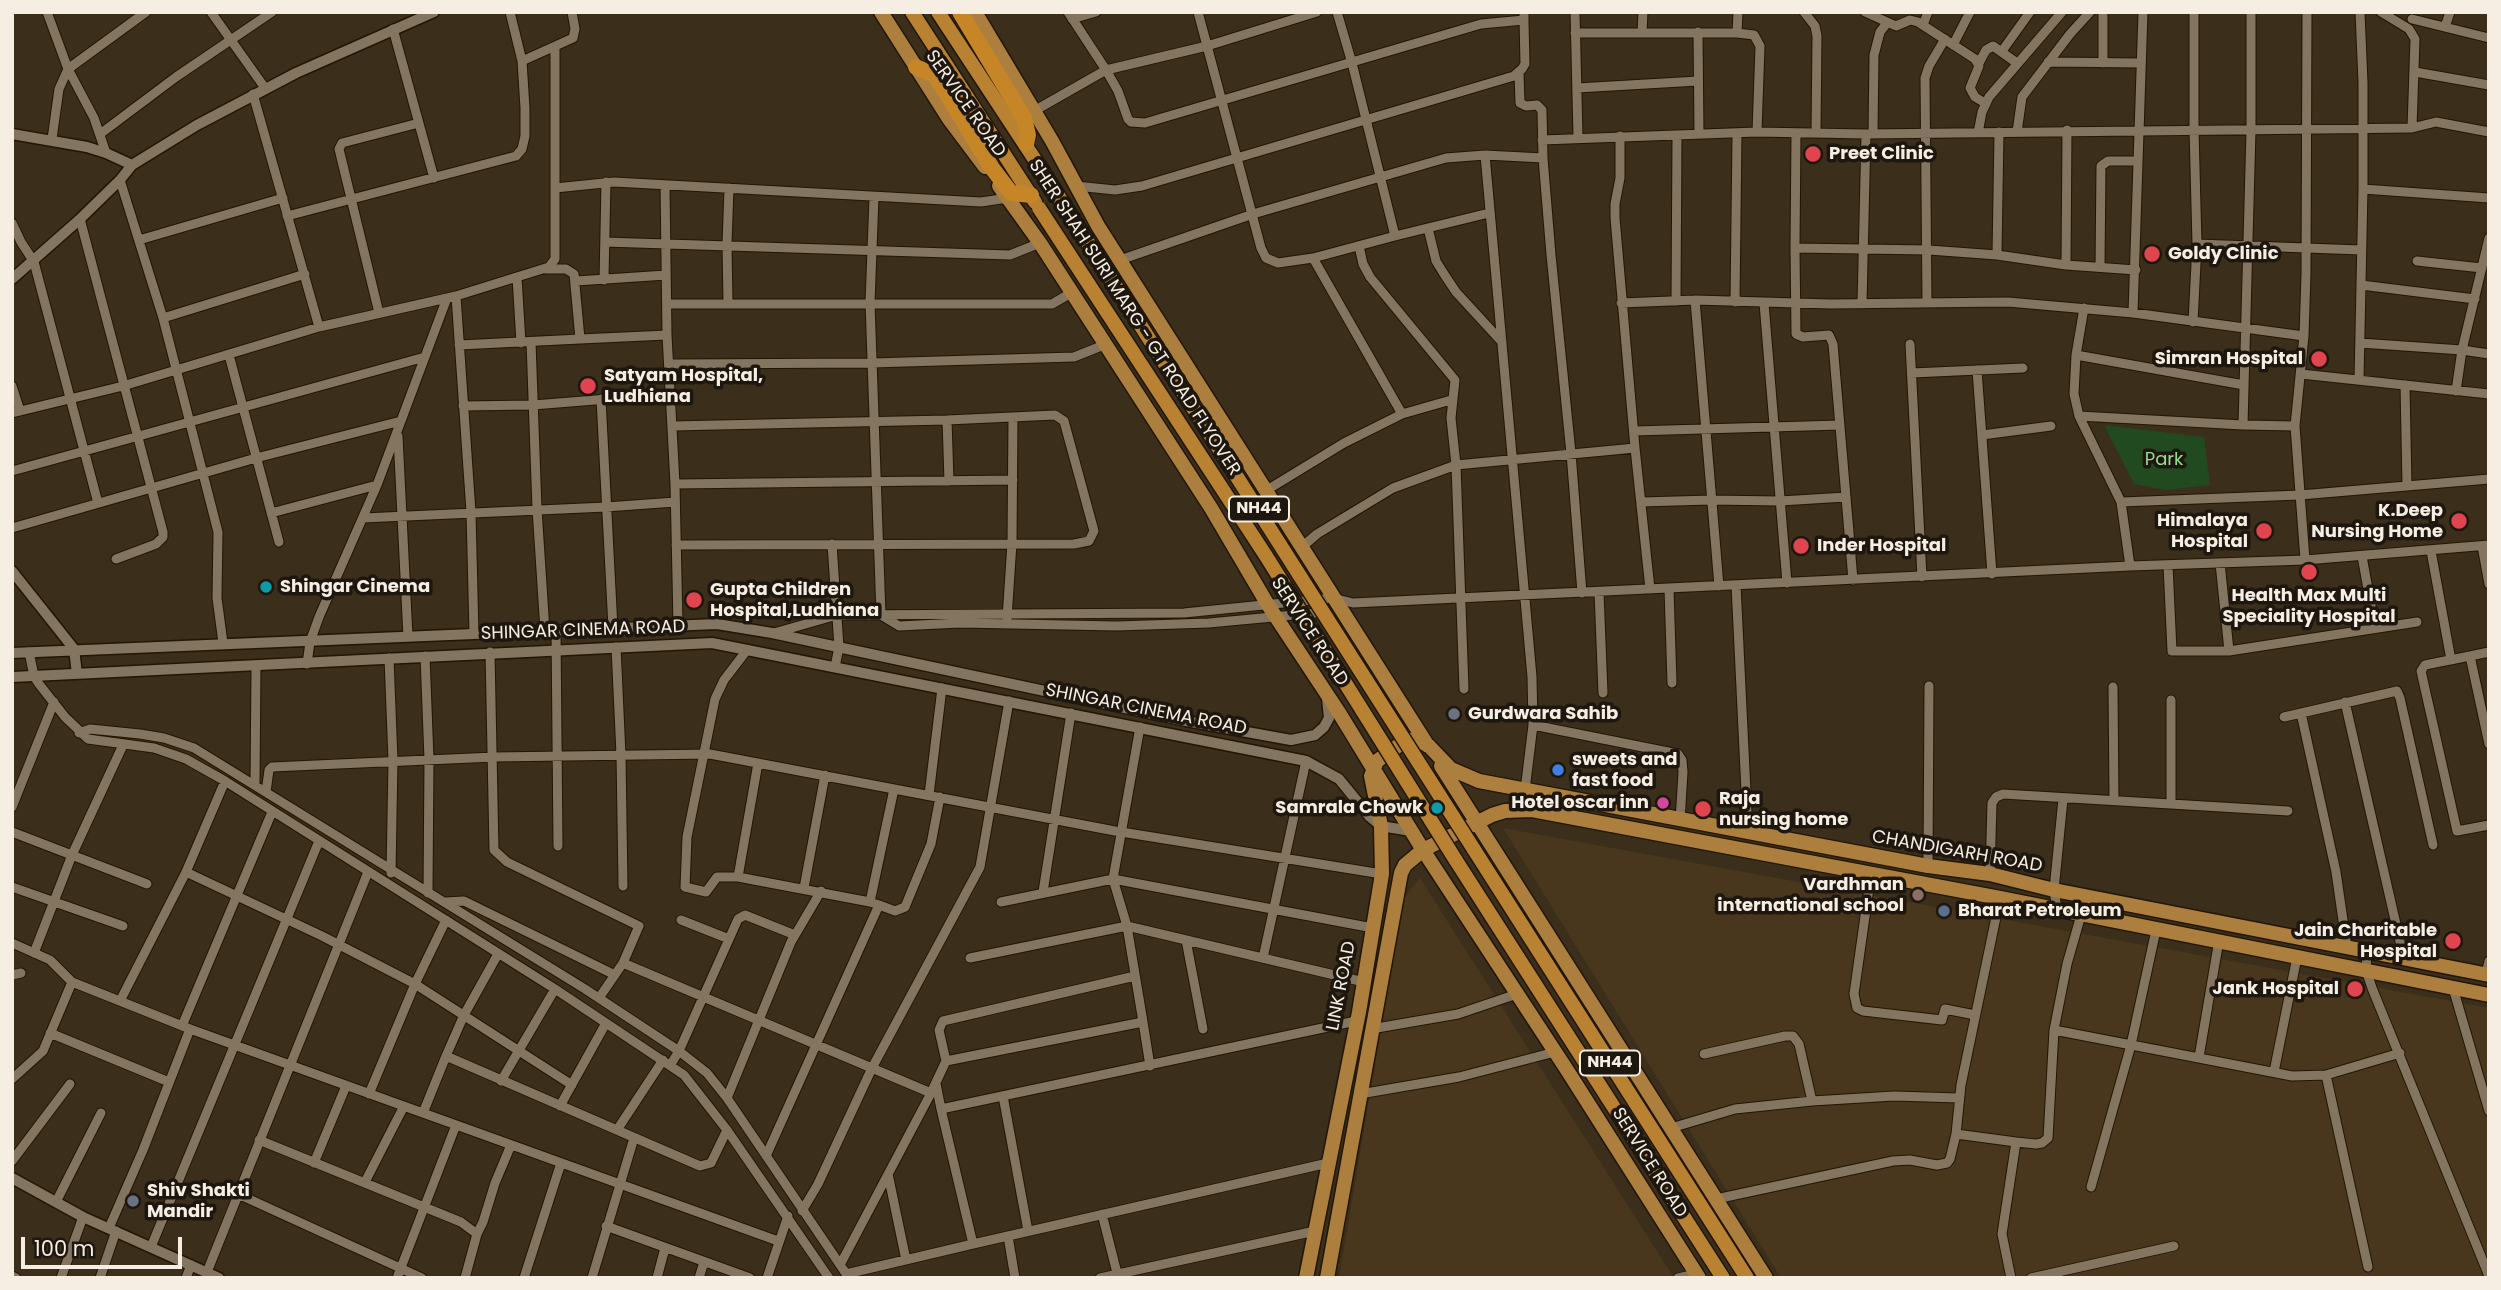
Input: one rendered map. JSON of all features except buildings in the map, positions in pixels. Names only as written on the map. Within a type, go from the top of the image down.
[{"type":"highway","name":"SHER SHAH SURI MARG - GT ROAD FLYOVER","points":[[912,12],[1266,556],[1455,859],[1723,1278]]},
{"type":"highway","name":"SHER SHAH SURI MARG - GT ROAD FLYOVER","points":[[938,12],[1026,144],[1747,1278]]},
{"type":"highway","points":[[960,12],[972,20],[1024,118],[1028,135],[1026,144]]},
{"type":"highway","points":[[916,67],[935,75],[992,168],[1011,193],[1031,195]]},
{"type":"main road","name":"SERVICE ROAD","points":[[881,12],[948,119],[1040,243],[1211,508],[1271,611],[1373,767],[1423,850],[1697,1276]]},
{"type":"main road","name":"SERVICE ROAD","points":[[972,20],[1034,111],[1120,260],[1302,547],[1342,604],[1766,1278]]},
{"type":"main road","points":[[1373,767],[1402,743],[1419,740],[1429,746]]},
{"type":"main road","name":"CHANDIGARH ROAD","points":[[1429,746],[1451,769],[1464,777],[1525,790],[1928,866],[1990,874],[2054,890],[2404,959],[2488,970]]},
{"type":"main road","name":"LINK ROAD","points":[[1306,1278],[1364,982],[1382,874],[1381,826],[1371,785],[1373,767]]},
{"type":"main road","name":"CHANDIGARH ROAD","points":[[1478,822],[1504,811],[1532,810],[2219,940],[2489,995]]},
{"type":"main road","name":"LINK ROAD","points":[[1327,1278],[1401,873],[1413,857],[1423,850],[1478,822]]},
{"type":"street","points":[[47,12],[68,69],[94,118],[106,153]]},
{"type":"street","points":[[52,139],[59,89],[68,69],[146,12]]},
{"type":"street","points":[[211,12],[265,88]]},
{"type":"street","points":[[100,134],[176,77],[272,12]]},
{"type":"street","points":[[12,279],[80,219],[132,165],[253,94],[422,15],[435,12]]},
{"type":"street","points":[[287,216],[516,156],[522,149],[525,136],[525,108],[522,61],[510,12]]},
{"type":"street","points":[[522,61],[573,38],[575,29],[572,12]]},
{"type":"street","points":[[1076,186],[1115,190],[1127,188],[1238,158],[1519,72],[1525,64],[1524,16],[1481,24],[1144,123],[1131,122],[1118,91],[1070,15],[1097,12]]},
{"type":"street","points":[[1198,12],[1261,248],[1266,258],[1278,263],[1313,258],[1489,213]]},
{"type":"street","points":[[1034,111],[1105,70],[1207,46],[1317,12]]},
{"type":"street","points":[[1337,12],[1395,236]]},
{"type":"street","points":[[1575,12],[1578,137]]},
{"type":"street","points":[[1643,12],[1643,33]]},
{"type":"street","points":[[1737,33],[1738,12]]},
{"type":"street","points":[[1804,12],[1815,26],[1817,36],[1816,133]]},
{"type":"street","points":[[1865,12],[1899,26],[1913,20],[1979,63]]},
{"type":"street","points":[[1923,25],[1928,12]]},
{"type":"street","points":[[1927,303],[1929,250],[1926,74],[1970,12]]},
{"type":"street","points":[[2002,51],[2030,12]]},
{"type":"street","points":[[1978,133],[1985,103],[2063,12]]},
{"type":"street","points":[[2017,132],[2022,97],[2090,12]]},
{"type":"street","points":[[2103,12],[2103,62]]},
{"type":"street","points":[[2133,313],[2143,12]]},
{"type":"street","points":[[2193,322],[2197,244],[2194,12]]},
{"type":"street","points":[[2243,425],[2251,130],[2251,12]]},
{"type":"street","points":[[2305,560],[2295,426],[2304,336],[2307,12]]},
{"type":"street","points":[[2359,380],[2364,129],[2360,12]]},
{"type":"street","points":[[2381,12],[2489,38]]},
{"type":"street","points":[[2445,27],[2450,12]]},
{"type":"street","points":[[2412,20],[2415,72],[2412,128]]},
{"type":"street","points":[[1862,304],[1874,55],[1881,32],[1887,23]]},
{"type":"street","points":[[393,29],[434,178]]},
{"type":"street","points":[[1575,33],[1698,32],[1754,36],[1760,46],[1757,132]]},
{"type":"street","points":[[1698,32],[1699,134]]},
{"type":"street","points":[[546,269],[555,259],[555,47]]},
{"type":"street","points":[[1985,103],[1975,97],[1970,88],[1979,63],[1989,48],[1996,47],[2017,63]]},
{"type":"street","points":[[2048,62],[2141,63]]},
{"type":"street","points":[[1519,72],[1521,105],[1541,107],[1543,158],[1582,593]]},
{"type":"street","points":[[2415,72],[2489,85]]},
{"type":"street","points":[[1577,88],[1698,82]]},
{"type":"street","points":[[253,94],[319,327]]},
{"type":"street","points":[[1542,140],[1757,132],[1869,134],[2364,129],[2412,128],[2436,122],[2489,132]]},
{"type":"street","points":[[379,313],[339,154],[340,145],[419,123]]},
{"type":"street","points":[[2066,265],[2067,130]]},
{"type":"street","points":[[1997,255],[1999,132]]},
{"type":"street","points":[[1796,133],[1795,329],[1798,336],[1827,335],[1832,340],[1853,580]]},
{"type":"street","points":[[12,134],[52,139],[106,153],[132,165]]},
{"type":"street","points":[[1735,302],[1737,134]]},
{"type":"street","points":[[1676,300],[1677,135]]},
{"type":"street","points":[[1620,136],[1620,178],[1615,204],[1620,303],[1650,589]]},
{"type":"street","points":[[1120,260],[1253,214],[1446,158],[1485,155],[1543,158]]},
{"type":"street","points":[[1485,155],[1532,677],[1533,725],[1525,790]]},
{"type":"street","points":[[2100,267],[2101,166],[2108,161],[2138,162]]},
{"type":"street","points":[[120,180],[163,318],[218,532],[217,598],[223,643]]},
{"type":"street","points":[[555,188],[606,182],[981,202],[1008,198]]},
{"type":"street","points":[[604,280],[606,182]]},
{"type":"street","points":[[665,185],[667,335],[675,484],[678,625]]},
{"type":"street","points":[[728,304],[729,188]]},
{"type":"street","points":[[2363,188],[2489,198]]},
{"type":"street","points":[[874,197],[870,303],[881,615]]},
{"type":"street","points":[[139,240],[283,198]]},
{"type":"street","points":[[80,219],[163,537],[156,544],[116,559]]},
{"type":"street","points":[[12,223],[34,262],[98,503]]},
{"type":"street","points":[[1428,228],[1436,261],[1444,274],[1456,292],[1502,342]]},
{"type":"street","points":[[2456,391],[2462,350],[2489,238]]},
{"type":"street","points":[[605,242],[1010,255],[1040,243]]},
{"type":"street","points":[[2197,244],[2361,250]]},
{"type":"street","points":[[1359,246],[1370,278],[1454,378],[1451,400],[1464,689]]},
{"type":"street","points":[[1795,248],[1929,250],[2136,270]]},
{"type":"street","points":[[1313,258],[1402,414]]},
{"type":"street","points":[[2417,261],[2482,268]]},
{"type":"street","points":[[12,386],[16,412],[123,386],[319,327],[452,297],[546,269],[570,270],[574,274],[580,339]]},
{"type":"street","points":[[163,318],[305,274]]},
{"type":"street","points":[[576,281],[666,275]]},
{"type":"street","points":[[517,277],[533,405],[537,509],[550,631],[556,649],[558,846]]},
{"type":"street","points":[[2361,285],[2475,299]]},
{"type":"street","points":[[667,304],[1052,304],[1071,293]]},
{"type":"street","points":[[452,297],[459,345],[471,512],[474,634]]},
{"type":"street","points":[[307,664],[310,642],[377,485],[425,357],[452,297]]},
{"type":"street","points":[[1620,303],[1676,300],[1862,304],[2008,302],[2133,313],[2304,336]]},
{"type":"street","points":[[1695,300],[1719,586]]},
{"type":"street","points":[[1764,303],[1787,583]]},
{"type":"street","points":[[2084,308],[2073,382],[2079,416],[2122,502],[2130,566]]},
{"type":"street","points":[[459,345],[667,335]]},
{"type":"street","points":[[2360,343],[2489,354]]},
{"type":"street","points":[[1910,344],[1922,577]]},
{"type":"street","points":[[669,363],[872,363],[1074,357],[1104,345]]},
{"type":"street","points":[[229,355],[279,542]]},
{"type":"street","points":[[2076,355],[2244,385]]},
{"type":"street","points":[[12,471],[425,357]]},
{"type":"street","points":[[1912,373],[2023,368]]},
{"type":"street","points":[[1977,370],[1992,573]]},
{"type":"street","points":[[2301,374],[2489,394]]},
{"type":"street","points":[[2405,385],[2407,486]]},
{"type":"street","points":[[463,406],[533,405],[670,394]]},
{"type":"street","points":[[601,399],[613,628]]},
{"type":"street","points":[[1267,490],[1344,443],[1402,414],[1451,400]]},
{"type":"street","points":[[672,426],[1055,415],[1064,421],[1094,531],[1093,537],[1084,543],[676,545]]},
{"type":"street","points":[[2079,416],[2295,426]]},
{"type":"street","points":[[1007,624],[1012,543],[1013,417]]},
{"type":"street","points":[[947,420],[949,481]]},
{"type":"street","points":[[12,528],[257,458],[400,425]]},
{"type":"street","points":[[400,425],[401,516],[408,637]]},
{"type":"street","points":[[1634,431],[1840,425]]},
{"type":"street","points":[[1982,435],[2051,426]]},
{"type":"street","points":[[1302,547],[1317,534],[1393,488],[1456,465],[1635,448]]},
{"type":"street","points":[[2122,502],[2300,495],[2489,479]]},
{"type":"street","points":[[675,484],[1013,480]]},
{"type":"street","points":[[271,513],[377,485]]},
{"type":"street","points":[[1641,502],[1780,501],[1846,497]]},
{"type":"street","points":[[363,518],[606,508],[675,502]]},
{"type":"street","points":[[832,544],[839,647],[835,667]]},
{"type":"street","points":[[772,633],[837,615],[1271,611],[1342,604],[1461,598],[2305,560],[2486,546],[2489,584]]},
{"type":"street","points":[[2431,551],[2451,660]]},
{"type":"street","points":[[2362,556],[2375,628]]},
{"type":"street","points":[[2220,563],[2229,651]]},
{"type":"street","points":[[2168,565],[2172,651],[2229,651],[2417,622]]},
{"type":"street","points":[[12,571],[74,649],[77,674]]},
{"type":"street","points":[[1736,586],[1748,833]]},
{"type":"street","points":[[1669,589],[1672,683]]},
{"type":"street","points":[[1599,592],[1603,693]]},
{"type":"street","points":[[881,615],[900,625],[1117,626],[1209,623],[1271,611],[1342,604]]},
{"type":"street","name":"SHINGAR CINEMA ROAD","points":[[12,653],[717,624],[1290,740],[1315,734],[1324,727],[1329,718],[1327,696]]},
{"type":"street","name":"SHINGAR CINEMA ROAD","points":[[12,677],[712,643],[1306,761],[1339,779],[1370,817],[1381,826]]},
{"type":"street","points":[[616,647],[623,886]]},
{"type":"street","points":[[747,650],[718,689],[687,837],[685,887],[706,892],[717,877],[737,877],[821,891],[874,903],[895,911],[905,907],[931,844],[940,797]]},
{"type":"street","points":[[29,652],[34,676],[79,733],[88,739],[154,748],[225,781],[368,872],[429,893],[599,998],[673,1058],[788,1216],[829,1278]]},
{"type":"street","points":[[490,652],[494,757],[492,828],[496,854],[507,862],[639,926],[623,962],[599,998]]},
{"type":"street","points":[[2489,652],[2425,665],[2421,671],[2457,831],[2489,825]]},
{"type":"street","points":[[425,656],[429,759],[429,893]]},
{"type":"street","points":[[2470,656],[2489,744]]},
{"type":"street","points":[[389,658],[393,760],[390,878]]},
{"type":"street","points":[[256,666],[256,785]]},
{"type":"street","points":[[1928,866],[1929,687]]},
{"type":"street","points":[[2113,687],[2114,800]]},
{"type":"street","points":[[929,795],[942,688]]},
{"type":"street","points":[[2284,717],[2394,691],[2399,693],[2433,845]]},
{"type":"street","points":[[802,1211],[872,1068],[980,867],[1009,701]]},
{"type":"street","points":[[2171,701],[2171,804]]},
{"type":"street","points":[[12,807],[54,702]]},
{"type":"street","points":[[2345,702],[2404,959]]},
{"type":"street","points":[[1043,892],[1071,713]]},
{"type":"street","points":[[2301,713],[2336,872],[2347,948]]},
{"type":"street","points":[[1533,725],[1678,754],[1682,760],[1683,772],[1680,821]]},
{"type":"street","points":[[1140,727],[1113,879],[1127,926],[1150,1066]]},
{"type":"street","points":[[79,733],[90,729],[153,736],[181,743],[203,753],[256,785],[446,920],[606,1023],[707,1073],[727,1098],[847,1276],[906,1259],[1328,1163]]},
{"type":"street","points":[[34,953],[72,855],[123,745]]},
{"type":"street","points":[[266,792],[271,767],[393,760],[703,754],[1120,832],[1382,874]]},
{"type":"street","points":[[1263,958],[1306,761]]},
{"type":"street","points":[[737,877],[758,763]]},
{"type":"street","points":[[804,888],[825,775]]},
{"type":"street","points":[[120,1001],[186,872],[225,781]]},
{"type":"street","points":[[766,1156],[817,1045],[874,903],[894,789]]},
{"type":"street","points":[[1990,874],[1994,799],[1999,795],[2288,811]]},
{"type":"street","points":[[2057,909],[2054,890],[2063,799]]},
{"type":"street","points":[[100,1278],[112,1230],[169,1082],[186,1027],[272,812]]},
{"type":"street","points":[[1381,826],[1411,831]]},
{"type":"street","points":[[12,832],[147,884]]},
{"type":"street","points":[[151,1247],[319,841]]},
{"type":"street","points":[[186,872],[338,944],[415,984],[572,1085]]},
{"type":"street","points":[[207,1272],[368,872]]},
{"type":"street","points":[[1871,874],[1854,994],[1857,1008],[1942,1020],[1945,1009],[1975,1015]]},
{"type":"street","points":[[1001,902],[1113,879],[1373,928]]},
{"type":"street","points":[[12,887],[124,926]]},
{"type":"street","points":[[727,1098],[795,935],[821,891]]},
{"type":"street","points":[[1716,1199],[1893,1161],[1943,1164],[1950,1159],[1956,1135],[1959,1098],[2000,898]]},
{"type":"street","points":[[445,902],[464,901],[615,975]]},
{"type":"street","points":[[617,1130],[673,1058],[704,997],[738,919],[743,915],[795,935]]},
{"type":"street","points":[[1956,1135],[2042,1143],[2048,1138],[2054,1030],[2067,964],[2081,915]]},
{"type":"street","points":[[369,1094],[415,984],[446,920]]},
{"type":"street","points":[[681,920],[729,939]]},
{"type":"street","points":[[970,958],[1127,926],[1364,982]]},
{"type":"street","points":[[2091,1187],[2132,1045],[2156,930]]},
{"type":"street","points":[[1186,940],[1203,1029]]},
{"type":"street","points":[[2199,1057],[2219,940]]},
{"type":"street","points":[[12,943],[54,963],[72,982],[186,1027],[778,1241]]},
{"type":"street","points":[[2367,952],[2366,970],[2489,1276]]},
{"type":"street","points":[[423,1112],[464,1015],[498,954]]},
{"type":"street","points":[[2274,1072],[2297,957]]},
{"type":"street","points":[[623,962],[931,1093]]},
{"type":"street","points":[[840,1265],[946,1061],[939,1030],[943,1021],[1135,976]]},
{"type":"street","points":[[12,1079],[43,1051],[72,982]]},
{"type":"street","points":[[2453,988],[2489,1111]]},
{"type":"street","points":[[501,1081],[555,989]]},
{"type":"street","points":[[1371,1029],[1458,1014],[1517,994]]},
{"type":"street","points":[[941,1109],[1356,1021]]},
{"type":"street","points":[[946,1061],[1143,1022]]},
{"type":"street","points":[[560,1106],[606,1023]]},
{"type":"street","points":[[2054,1030],[2307,1077],[2326,1075],[2400,1053]]},
{"type":"street","points":[[50,1033],[169,1082]]},
{"type":"street","points":[[1704,1054],[1793,1036],[1799,1044],[1812,1101]]},
{"type":"street","points":[[1360,1094],[1459,1077],[1555,1052]]},
{"type":"street","points":[[446,1056],[704,1167],[712,1163],[727,1130]]},
{"type":"street","points":[[2326,1075],[2368,1267]]},
{"type":"street","points":[[936,1083],[973,1244]]},
{"type":"street","points":[[12,1161],[70,1084]]},
{"type":"street","points":[[314,1163],[346,1086]]},
{"type":"street","points":[[1003,1096],[1028,1231]]},
{"type":"street","points":[[1671,1128],[1735,1109],[1894,1096],[1959,1098]]},
{"type":"street","points":[[365,1182],[404,1106]]},
{"type":"street","points":[[56,1202],[101,1113]]},
{"type":"street","points":[[397,1278],[456,1125]]},
{"type":"street","points":[[592,1278],[634,1138]]},
{"type":"street","points":[[259,1140],[461,1223],[477,1234]]},
{"type":"street","points":[[2011,1278],[2003,1234],[2016,1142]]},
{"type":"street","points":[[465,1278],[477,1234],[511,1145]]},
{"type":"street","points":[[524,1278],[561,1163]]},
{"type":"street","points":[[888,1174],[906,1259]]},
{"type":"street","points":[[12,1178],[83,1217],[219,1278]]},
{"type":"street","points":[[238,1194],[422,1278]]},
{"type":"street","points":[[1102,1214],[1117,1273]]},
{"type":"street","points":[[766,1278],[788,1216]]},
{"type":"street","points":[[61,1278],[83,1217]]},
{"type":"street","points":[[606,1227],[750,1278]]},
{"type":"street","points":[[1100,1278],[1315,1231]]},
{"type":"street","points":[[1008,1236],[1015,1278]]},
{"type":"street","points":[[2031,1278],[2174,1246]]},
{"type":"street","points":[[657,1278],[666,1248]]},
{"type":"street","points":[[699,1278],[704,1262]]},
{"type":"street","points":[[186,1278],[191,1265]]},
{"type":"street","points":[[1678,1278],[1697,1276]]},
{"type":"shaded area","points":[[1503,828],[2489,1008],[2489,1278],[1781,1278]]},
{"type":"shaded area","points":[[1420,878],[1674,1278],[1339,1278],[1403,899]]},
{"type":"green space","name":"Park","points":[[2104,425],[2204,437],[2210,485],[2167,490],[2134,484]]},
{"type":"place","name":"Preet Clinic","points":[[1813,154]]},
{"type":"place","name":"Goldy Clinic","points":[[2152,254]]},
{"type":"place","name":"Simran Hospital","points":[[2319,359]]},
{"type":"place","name":"Satyam Hospital, Ludhiana","points":[[588,386]]},
{"type":"place","name":"K.Deep Nursing Home","points":[[2459,521]]},
{"type":"place","name":"Himalaya Hospital","points":[[2264,531]]},
{"type":"place","name":"Inder Hospital","points":[[1801,546]]},
{"type":"place","name":"Health Max Multi Speciality Hospital","points":[[2309,572]]},
{"type":"place","name":"Shingar Cinema","points":[[266,587]]},
{"type":"place","name":"Gupta Children Hospital,Ludhiana","points":[[694,600]]},
{"type":"place","name":"Gurdwara Sahib","points":[[1454,714]]},
{"type":"place","name":"sweets and fast food","points":[[1558,770]]},
{"type":"place","name":"Hotel oscar inn","points":[[1663,803]]},
{"type":"place","name":"Samrala Chowk","points":[[1437,808]]},
{"type":"place","name":"Raja nursing home","points":[[1703,809]]},
{"type":"place","name":"Vardhman international school","points":[[1918,895]]},
{"type":"place","name":"Bharat Petroleum","points":[[1944,911]]},
{"type":"place","name":"Jain Charitable Hospital","points":[[2453,941]]},
{"type":"place","name":"Jank Hospital","points":[[2355,989]]},
{"type":"place","name":"Shiv Shakti Mandir","points":[[133,1201]]}]
